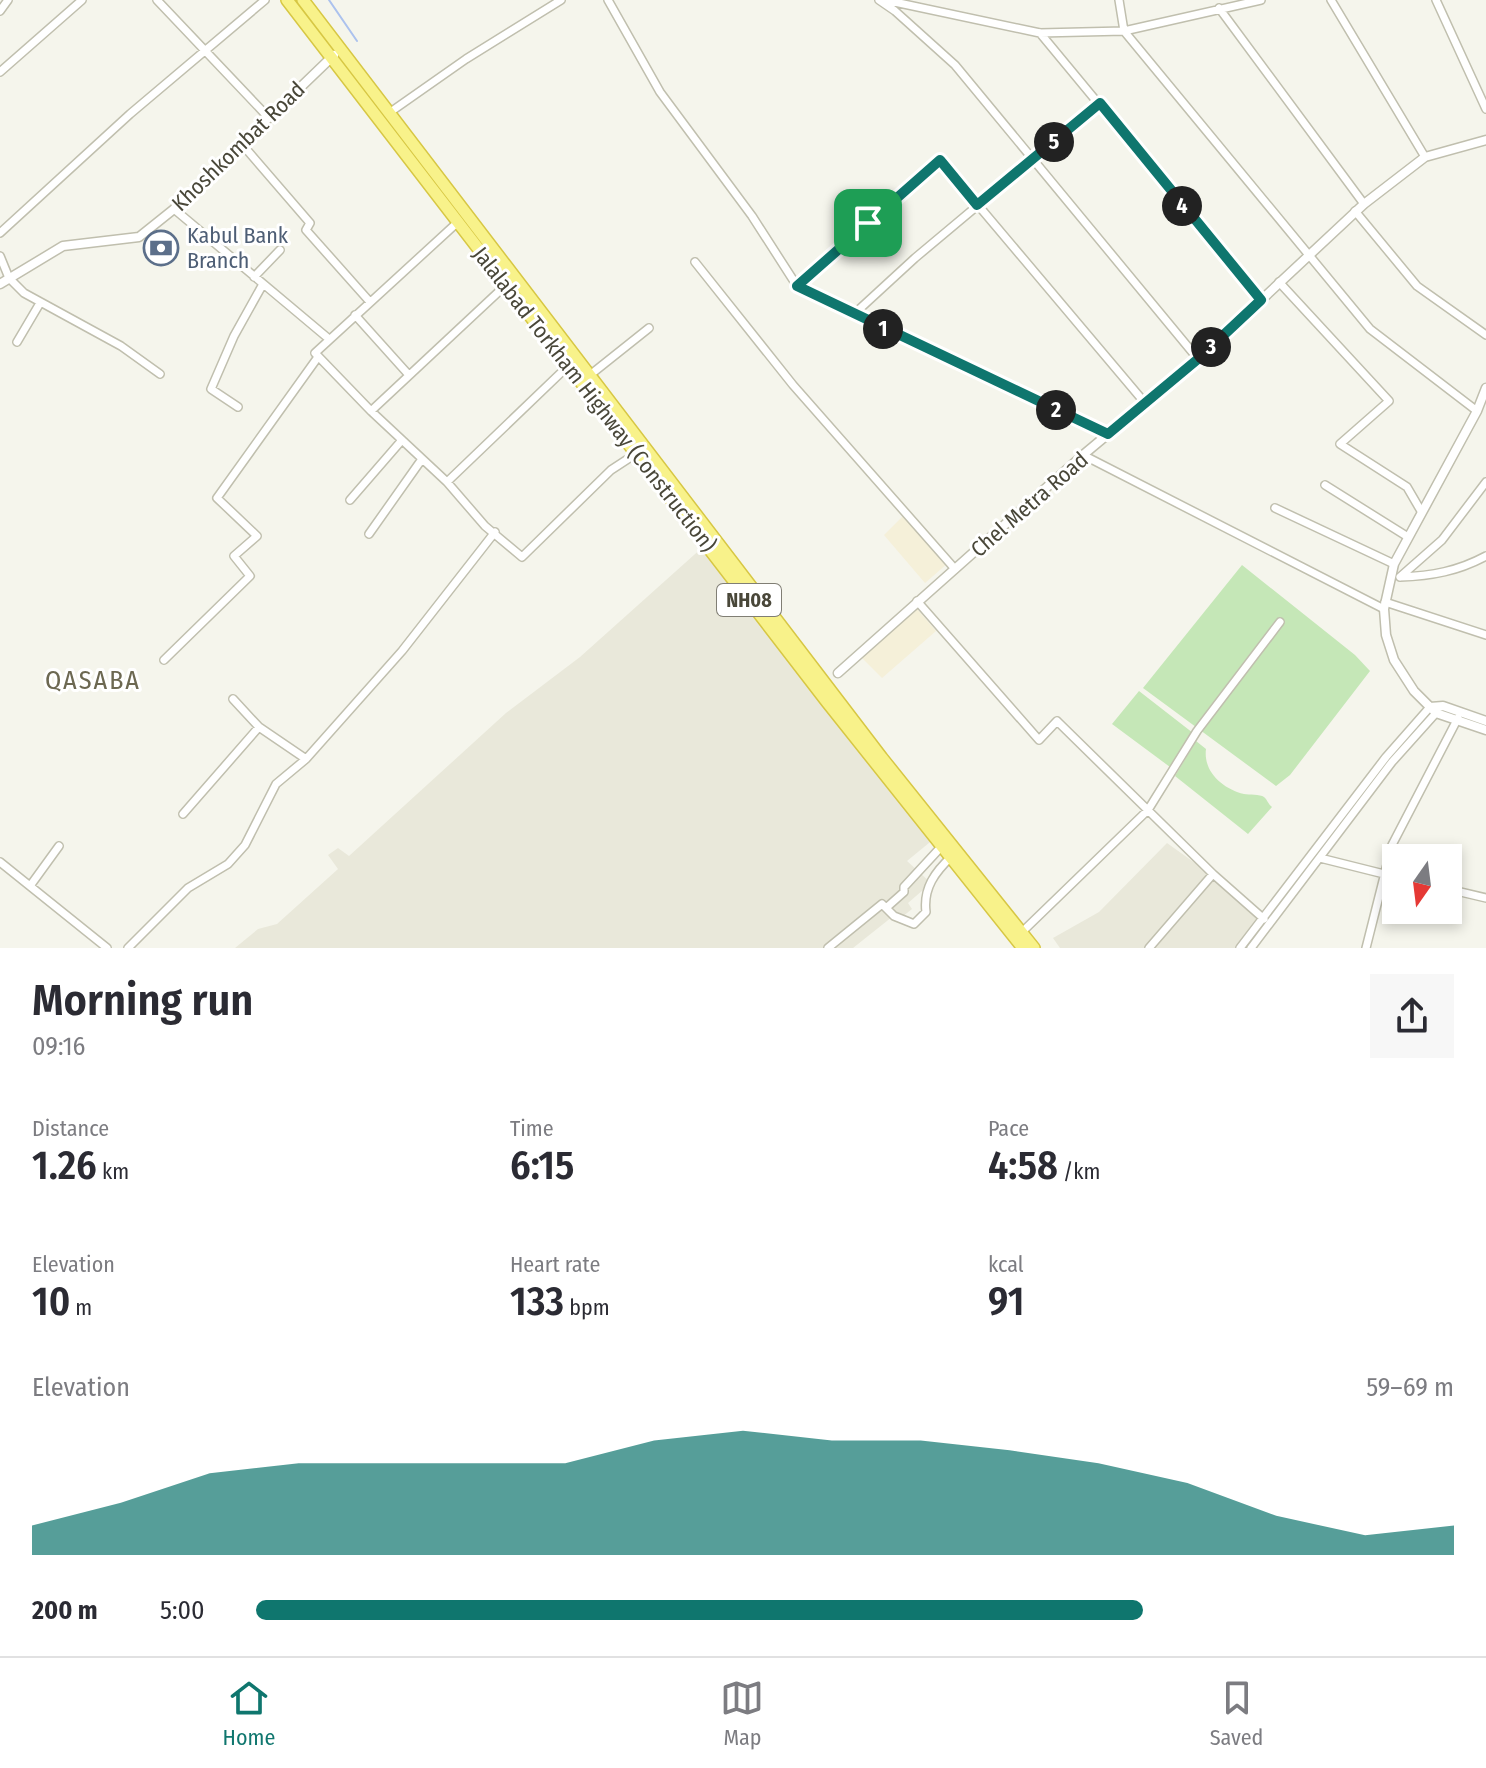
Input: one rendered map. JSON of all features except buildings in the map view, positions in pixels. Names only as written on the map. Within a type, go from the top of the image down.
[{"type":"highway","name":"Jalalabad Torkham Highway (Construction)","points":[[287,0],[335,53],[462,218],[480,248],[513,282],[695,528],[941,847],[954,855],[986,895],[1023,948]]},
{"type":"highway","name":"NH08","points":[[303,0],[335,53],[389,113],[462,218],[501,258],[513,282]]},
{"type":"highway","name":"NH08","points":[[480,248],[501,258]]},
{"type":"highway","name":"NH08","points":[[574,363],[590,375],[640,452],[817,671],[954,855]]},
{"type":"highway","name":"NH08","points":[[986,895],[1034,948]]},
{"type":"street","points":[[0,11],[8,0]]},
{"type":"street","points":[[0,72],[82,0]]},
{"type":"street","points":[[157,0],[268,117]]},
{"type":"street","points":[[0,233],[130,114],[265,0]]},
{"type":"street","points":[[389,113],[466,59],[561,0]]},
{"type":"street","points":[[608,0],[660,92],[752,216],[797,286],[1108,434]]},
{"type":"street","points":[[882,0],[1040,33],[1124,31],[1261,0]]},
{"type":"street","points":[[882,0],[955,65],[1198,359]]},
{"type":"street","points":[[1119,0],[1124,31],[1370,329],[1477,411]]},
{"type":"street","points":[[1331,0],[1425,157]]},
{"type":"street","points":[[1436,0],[1486,109]]},
{"type":"street","points":[[1219,8],[1364,204]]},
{"type":"street","points":[[1040,33],[1261,300]]},
{"type":"street","name":"Khoshkombat Road","points":[[0,284],[63,246],[139,237],[174,209],[335,53]]},
{"type":"street","points":[[853,315],[977,205],[1100,103]]},
{"type":"street","name":"Chel Metra Road","points":[[838,673],[1083,455],[1198,359],[1355,211],[1425,157],[1486,140]]},
{"type":"street","points":[[241,143],[310,223],[306,230],[370,302]]},
{"type":"street","points":[[797,286],[940,160],[1145,403]]},
{"type":"street","points":[[174,209],[329,339]]},
{"type":"street","points":[[1355,211],[1417,286],[1486,335]]},
{"type":"street","points":[[462,218],[329,339],[315,353],[318,357],[447,482],[485,526],[522,557],[611,470],[640,452]]},
{"type":"street","points":[[254,277],[280,250]]},
{"type":"street","points":[[0,256],[9,278],[24,293],[64,312],[160,374]]},
{"type":"street","points":[[695,262],[793,385],[955,569]]},
{"type":"street","points":[[371,411],[408,374],[513,282]]},
{"type":"street","points":[[1279,282],[1389,401],[1340,444],[1407,487],[1421,511]]},
{"type":"street","points":[[238,407],[211,389],[234,336],[263,284]]},
{"type":"street","points":[[17,342],[40,303]]},
{"type":"street","points":[[355,315],[408,374]]},
{"type":"street","points":[[590,375],[649,328]]},
{"type":"street","points":[[164,660],[250,576],[234,556],[257,536],[217,498],[268,422],[318,357]]},
{"type":"street","points":[[447,482],[574,363]]},
{"type":"street","points":[[1486,388],[1477,411],[1394,564],[1395,577],[1384,606],[1386,635],[1394,660],[1414,691],[1433,710],[1486,730]]},
{"type":"street","points":[[350,500],[402,440]]},
{"type":"street","points":[[1083,455],[1384,606],[1486,635]]},
{"type":"street","points":[[369,534],[422,459]]},
{"type":"street","points":[[1395,577],[1442,540],[1486,482]]},
{"type":"street","points":[[1325,485],[1408,537]]},
{"type":"street","points":[[1275,508],[1394,564]]},
{"type":"street","points":[[128,948],[188,888],[228,864],[245,845],[276,784],[306,759],[402,651],[495,532]]},
{"type":"street","points":[[1395,577],[1428,576],[1462,569],[1486,556]]},
{"type":"street","points":[[917,601],[1039,740],[1057,721],[1213,874],[1270,924]]},
{"type":"street","points":[[1022,932],[1148,810],[1197,731],[1280,622]]},
{"type":"street","points":[[817,671],[838,673],[835,696]]},
{"type":"street","points":[[233,699],[259,727],[306,759]]},
{"type":"street","points":[[1251,948],[1370,784],[1433,710],[1443,706],[1486,721]]},
{"type":"street","points":[[1393,844],[1458,718]]},
{"type":"street","points":[[183,814],[259,727]]},
{"type":"street","points":[[1240,948],[1310,864],[1320,858],[1347,815]]},
{"type":"street","points":[[30,886],[59,846]]},
{"type":"street","points":[[886,908],[904,892],[904,887],[941,847]]},
{"type":"street","points":[[828,948],[882,904],[894,916],[914,924],[926,912],[924,896],[935,874],[954,855]]},
{"type":"street","points":[[1320,858],[1382,874]]},
{"type":"street","points":[[0,862],[107,948]]},
{"type":"street","points":[[1149,948],[1213,874]]},
{"type":"street","points":[[1366,948],[1382,882]]},
{"type":"street","points":[[1462,892],[1486,898]]},
{"type":"shaded area","points":[[904,515],[948,563],[925,583],[884,535]]},
{"type":"shaded area","points":[[704,546],[935,838],[907,861],[931,883],[908,903],[912,909],[902,917],[897,913],[853,948],[235,948],[258,929],[277,924],[338,869],[328,855],[338,848],[349,856],[506,713],[580,657]]},
{"type":"shaded area","points":[[917,609],[936,631],[882,678],[860,656]]},
{"type":"shaded area","points":[[1167,843],[1216,878],[1262,920],[1240,948],[1060,948],[1053,938],[1099,912]]},
{"type":"green space","points":[[1242,565],[1355,655],[1370,671],[1290,775],[1276,786],[1143,688]]},
{"type":"green space","points":[[1139,691],[1193,733],[1170,767],[1112,724]]},
{"type":"green space","points":[[1196,741],[1206,749],[1211,772],[1222,784],[1244,794],[1262,796],[1272,807],[1248,834],[1175,776]]},
{"type":"waterway","points":[[329,0],[357,41]]},
{"type":"place","name":"Kabul Bank Branch","points":[[161,248]]},
{"type":"district","name":"QASABA","points":[[93,680]]},
{"type":"route","points":[[1100,103],[1261,300],[1198,359],[1108,434],[797,286],[868,223],[940,160],[977,205],[1100,103]]}]
